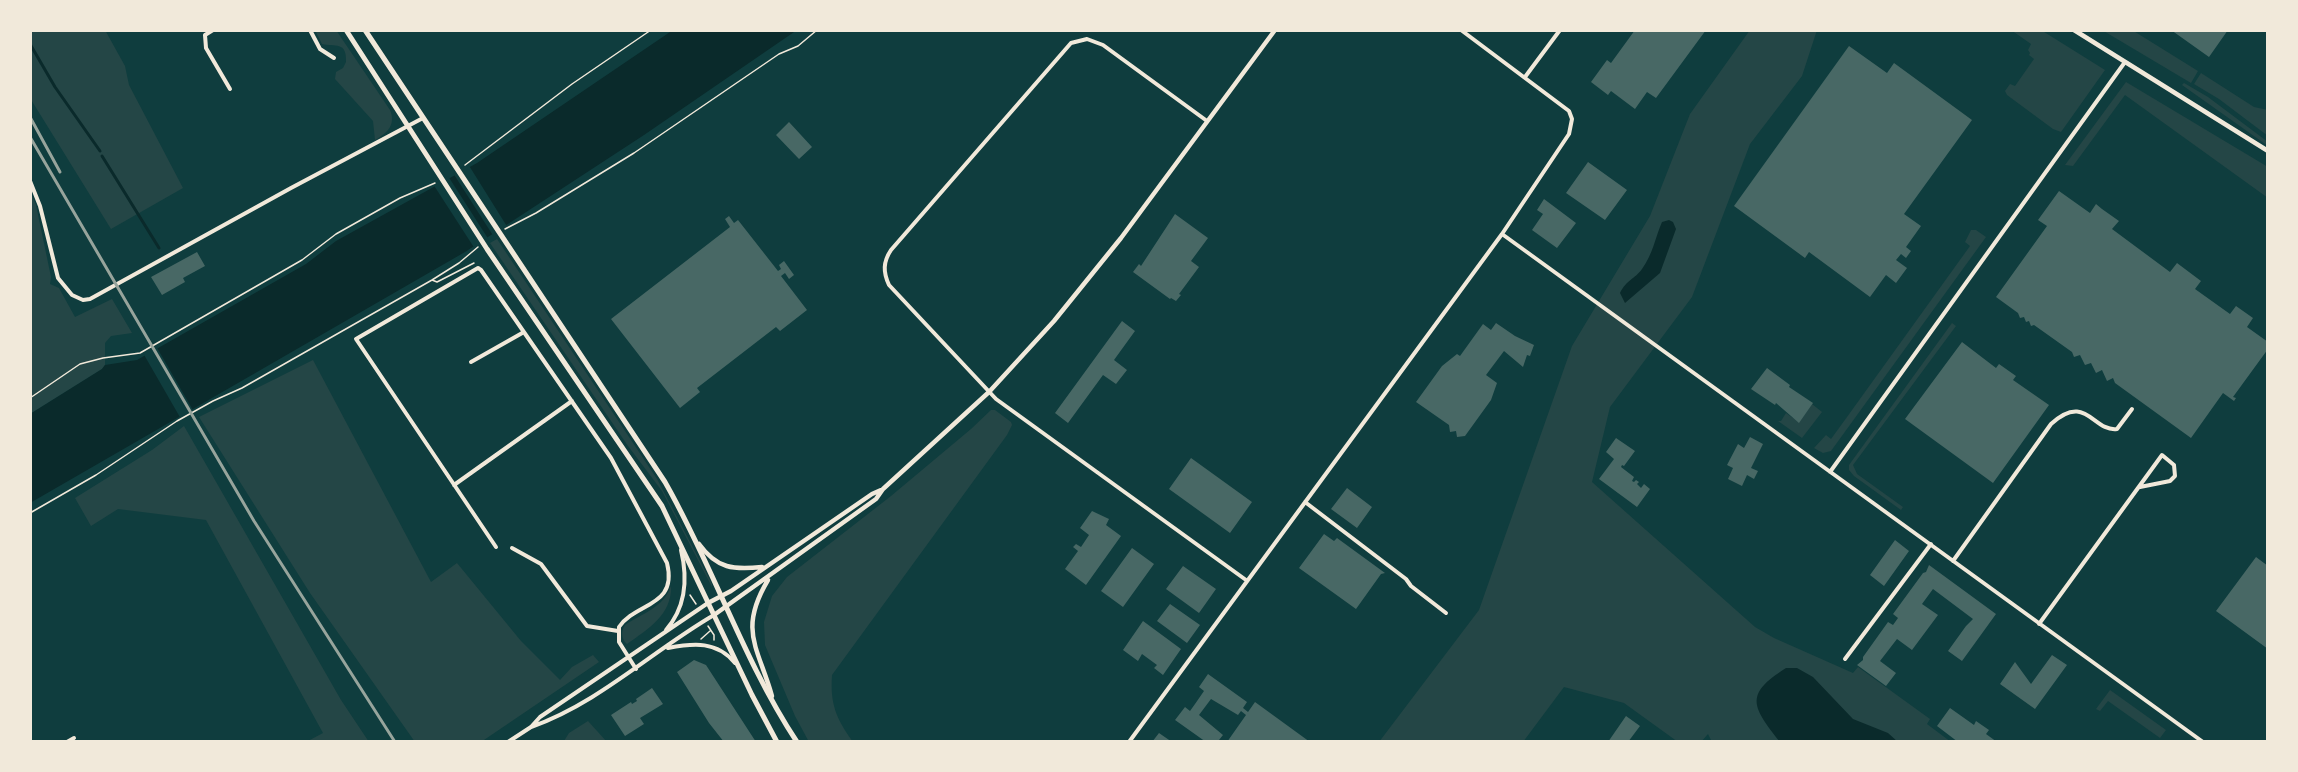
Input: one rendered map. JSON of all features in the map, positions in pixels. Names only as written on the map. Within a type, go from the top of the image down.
[{"type":"main road","points":[[346,30],[487,249],[655,495],[677,535],[738,666],[777,742]]},
{"type":"main road","points":[[365,30],[626,421],[664,482],[696,539],[774,704],[797,742]]},
{"type":"street","points":[[213,30],[205,35],[206,48],[230,89]]},
{"type":"street","points":[[310,30],[320,49],[334,58]]},
{"type":"street","points":[[508,742],[636,669],[727,607],[876,499],[883,489],[989,392],[1054,321],[1121,237],[1275,30]]},
{"type":"street","points":[[1129,742],[1502,234],[1556,154],[1572,126],[1569,111],[1461,30]]},
{"type":"street","points":[[1525,77],[1560,30]]},
{"type":"street","points":[[2074,30],[2268,151]]},
{"type":"street","points":[[1208,121],[1103,45],[1087,39],[1071,43],[891,250],[885,258],[884,266],[889,285],[989,392],[1014,414],[1246,580]]},
{"type":"street","points":[[1830,472],[2125,62]]},
{"type":"street","points":[[30,181],[40,206],[58,278],[72,295],[83,300],[90,299],[288,189],[409,127],[424,117]]},
{"type":"street","points":[[1502,234],[2203,742]]},
{"type":"street","points":[[496,547],[356,339],[478,268],[482,270],[618,469],[663,552],[669,568],[669,579],[662,595],[654,604],[625,620],[618,631],[619,642],[636,669]]},
{"type":"street","points":[[471,362],[524,332]]},
{"type":"street","points":[[454,485],[572,401]]},
{"type":"street","points":[[1953,561],[2051,424],[2059,417],[2075,412],[2084,413],[2110,430],[2116,429],[2132,409]]},
{"type":"street","points":[[2039,624],[2162,455],[2174,465],[2175,476],[2170,482],[2140,487]]},
{"type":"street","points":[[531,727],[540,717],[628,657],[872,494],[883,489]]},
{"type":"street","points":[[1305,502],[1406,579],[1411,586],[1446,613]]},
{"type":"street","points":[[662,635],[676,616],[684,592],[685,576],[677,535]]},
{"type":"street","points":[[696,539],[706,554],[717,562],[734,568],[765,567]]},
{"type":"street","points":[[1845,659],[1931,544]]},
{"type":"street","points":[[512,548],[541,564],[587,626],[618,631]]},
{"type":"street","points":[[769,577],[754,608],[751,629],[774,704]]},
{"type":"street","points":[[664,649],[692,644],[713,646],[726,652],[738,666]]},
{"type":"street","points":[[67,742],[74,738]]},
{"type":"path","points":[[457,166],[651,30]]},
{"type":"path","points":[[536,213],[634,153],[779,54],[804,41],[817,30]]},
{"type":"path","points":[[30,399],[80,364],[140,353],[302,260],[336,234],[440,177]]},
{"type":"path","points":[[432,280],[438,282],[472,262],[476,263]]},
{"type":"path","points":[[30,513],[96,475],[213,400],[242,388],[442,274]]},
{"type":"path","points":[[684,592],[690,595],[697,607]]},
{"type":"shaded area","points":[[30,30],[105,30],[125,66],[129,85],[183,188],[111,229],[30,98]]},
{"type":"shaded area","points":[[315,30],[336,30],[390,110],[392,120],[390,128],[375,140],[373,121],[335,79],[336,72],[343,68],[346,62],[344,51],[339,46],[322,44]]},
{"type":"shaded area","points":[[673,30],[797,30],[644,135],[465,252],[30,503],[30,414],[105,365],[137,360],[306,264],[336,241],[477,163]]},
{"type":"shaded area","points":[[1750,30],[1817,30],[1802,76],[1750,144],[1692,297],[1610,407],[1592,482],[1755,627],[1774,638],[1853,673],[1858,667],[1930,719],[1927,724],[1951,742],[1712,742],[1708,734],[1701,742],[1678,742],[1624,703],[1564,687],[1523,742],[1379,742],[1479,610],[1572,346],[1650,216],[1690,114]]},
{"type":"shaded area","points":[[2011,30],[2041,30],[2105,70],[2061,132],[2053,129],[2007,95],[2005,91],[2010,84],[2015,86],[2034,59],[2029,55],[2028,50],[2031,44]]},
{"type":"shaded area","points":[[2102,30],[2132,30],[2198,71],[2191,83]]},
{"type":"shaded area","points":[[2201,73],[2254,107],[2268,110],[2268,136],[2219,99],[2194,84]]},
{"type":"shaded area","points":[[2126,82],[2268,167],[2268,198],[2125,95],[2073,166],[2065,165]]},
{"type":"shaded area","points":[[2184,83],[2208,97],[2268,142],[2268,146],[2182,85]]},
{"type":"shaded area","points":[[30,191],[36,205],[51,277],[50,284],[59,288],[75,317],[112,299],[132,333],[111,336],[105,343],[105,365],[102,369],[30,414]]},
{"type":"shaded area","points":[[1669,220],[1673,222],[1676,229],[1660,273],[1625,303],[1620,293],[1642,269],[1662,222]]},
{"type":"shaded area","points":[[1971,230],[1976,230],[1986,237],[1831,451],[1823,453],[1814,448],[1826,435],[1831,439],[1847,417],[1970,246],[1965,242]]},
{"type":"shaded area","points":[[497,239],[657,479],[712,587],[662,491],[628,446],[490,243]]},
{"type":"shaded area","points":[[1952,323],[1956,326],[1853,465],[1857,474],[1903,507],[1901,510],[1854,476],[1849,470],[1849,465]]},
{"type":"shaded area","points":[[313,360],[431,582],[457,563],[521,641],[560,680],[572,667],[593,655],[599,662],[481,742],[415,742],[310,593],[199,417]]},
{"type":"shaded area","points":[[1812,404],[1822,412],[1802,438],[1778,421],[1781,421],[1786,413],[1799,422]]},
{"type":"shaded area","points":[[991,410],[995,410],[1011,422],[1012,425],[1007,435],[832,675],[835,710],[853,742],[809,742],[795,716],[765,645],[764,622],[772,596],[787,577],[891,496]]},
{"type":"shaded area","points":[[184,426],[341,700],[369,742],[306,742],[323,733],[206,520],[118,509],[91,526],[75,498],[152,450]]},
{"type":"shaded area","points":[[671,586],[668,605],[663,613],[650,627],[627,644],[622,635],[625,625],[658,605]]},
{"type":"shaded area","points":[[1786,668],[1797,668],[1813,677],[1853,719],[1888,733],[1898,742],[1780,742],[1764,719],[1757,702],[1758,694],[1763,686]]},
{"type":"shaded area","points":[[2110,690],[2166,730],[2160,738],[2108,701],[2100,711],[2096,709]]},
{"type":"shaded area","points":[[588,721],[607,742],[564,741],[569,733]]},
{"type":"pier","points":[[468,164],[508,228],[494,237],[453,173]]},
{"type":"pier","points":[[448,176],[489,240],[475,249],[433,184]]},
{"type":"pier","points":[[156,346],[194,412],[181,419],[143,353]]},
{"type":"building","points":[[1635,30],[1706,30],[1656,98],[1647,92],[1635,109],[1611,91],[1608,95],[1591,82],[1607,60],[1611,63]]},
{"type":"building","points":[[2171,30],[2228,30],[2209,57]]},
{"type":"building","points":[[1849,46],[1887,73],[1894,63],[1972,120],[1904,214],[1921,226],[1906,247],[1911,251],[1906,258],[1901,254],[1896,260],[1907,268],[1896,283],[1886,275],[1870,297],[1809,252],[1805,258],[1734,206]]},
{"type":"building","points":[[789,122],[812,147],[799,159],[776,135]]},
{"type":"building","points":[[1588,162],[1627,190],[1605,220],[1566,193]]},
{"type":"building","points":[[2059,191],[2090,213],[2096,204],[2119,221],[2112,229],[2170,272],[2177,263],[2201,281],[2195,289],[2230,314],[2236,306],[2253,318],[2247,327],[2268,342],[2268,349],[2233,397],[2236,398],[2234,401],[2223,393],[2191,438],[2115,383],[2113,378],[2107,381],[2102,370],[2096,373],[2091,363],[2085,365],[2080,355],[2074,357],[2072,352],[2034,325],[2031,326],[2029,321],[2026,322],[2024,317],[2020,318],[2018,313],[1996,297],[2047,226],[2038,220]]},
{"type":"building","points":[[1544,199],[1576,223],[1557,248],[1532,230],[1543,214],[1537,210]]},
{"type":"building","points":[[1175,214],[1208,238],[1191,261],[1199,267],[1176,301],[1133,272],[1139,264],[1141,266]]},
{"type":"building","points":[[729,216],[734,223],[738,220],[778,271],[781,269],[779,265],[784,261],[794,275],[789,279],[785,273],[781,276],[807,310],[780,331],[776,327],[697,388],[700,392],[680,408],[611,319],[730,227],[725,219]]},
{"type":"building","points":[[197,252],[205,266],[183,278],[185,282],[162,295],[151,277]]},
{"type":"building","points":[[1122,321],[1135,331],[1114,360],[1127,370],[1116,384],[1103,375],[1068,423],[1055,413]]},
{"type":"building","points":[[1496,323],[1534,345],[1523,367],[1504,351],[1486,375],[1497,383],[1491,400],[1465,436],[1457,437],[1456,431],[1450,432],[1449,425],[1416,402],[1442,366],[1457,354],[1460,356],[1483,324],[1491,330]]},
{"type":"building","points":[[1962,342],[1996,368],[1999,364],[2016,376],[2013,380],[2049,405],[1993,483],[1905,419]]},
{"type":"building","points":[[1767,368],[1813,403],[1799,423],[1776,403],[1775,405],[1751,389]]},
{"type":"building","points":[[1750,437],[1763,444],[1751,468],[1758,471],[1754,479],[1747,475],[1742,486],[1728,479],[1733,468],[1727,465],[1738,444],[1744,448]]},
{"type":"building","points":[[1616,438],[1635,451],[1621,467],[1634,477],[1632,481],[1639,482],[1637,484],[1641,488],[1644,484],[1650,489],[1637,507],[1599,479],[1614,459],[1606,452]]},
{"type":"building","points":[[1191,458],[1252,502],[1230,533],[1169,489]]},
{"type":"building","points":[[1347,488],[1372,507],[1357,528],[1331,509]]},
{"type":"building","points":[[1092,511],[1109,519],[1106,525],[1121,536],[1086,585],[1065,569],[1078,551],[1073,547],[1076,544],[1081,547],[1089,535],[1080,528]]},
{"type":"building","points":[[1324,534],[1334,541],[1337,538],[1385,573],[1381,574],[1356,609],[1299,568]]},
{"type":"building","points":[[1895,540],[1909,551],[1884,586],[1870,575]]},
{"type":"building","points":[[1132,548],[1154,564],[1123,607],[1101,591]]},
{"type":"building","points":[[2256,557],[2268,566],[2268,649],[2216,611]]},
{"type":"building","points":[[1929,565],[1996,614],[1962,661],[1948,651],[1973,619],[1933,589],[1922,604],[1938,615],[1912,650],[1897,639],[1880,661],[1896,673],[1886,686],[1857,665],[1863,660],[1888,622],[1893,625],[1898,618],[1893,614]]},
{"type":"building","points":[[1183,566],[1216,589],[1199,613],[1166,589]]},
{"type":"building","points":[[1170,604],[1200,625],[1187,643],[1157,621]]},
{"type":"building","points":[[1143,621],[1181,649],[1163,675],[1154,668],[1157,665],[1142,654],[1138,661],[1123,650]]},
{"type":"building","points":[[2052,655],[2067,665],[2035,709],[2000,684],[2015,662],[2031,684]]},
{"type":"building","points":[[694,660],[706,665],[756,742],[724,742],[709,723],[677,672]]},
{"type":"building","points":[[1208,674],[1247,702],[1243,708],[1248,712],[1255,702],[1310,742],[1227,742],[1246,715],[1241,711],[1238,715],[1211,699],[1199,715],[1223,735],[1219,740],[1222,742],[1206,742],[1175,720],[1185,707],[1190,711],[1204,691],[1199,687]]},
{"type":"building","points":[[652,688],[663,704],[640,718],[644,724],[625,736],[611,715],[631,702],[632,704],[637,701],[636,699]]},
{"type":"building","points":[[1950,708],[1974,725],[1976,721],[1989,730],[1986,734],[1997,742],[1958,742],[1937,726]]},
{"type":"building","points":[[1626,716],[1640,726],[1628,742],[1608,742]]},
{"type":"building","points":[[1159,733],[1172,742],[1152,742]]},
{"type":"waterway","points":[[30,44],[55,87],[100,151]]},
{"type":"waterway","points":[[102,156],[159,248]]},
{"type":"railway","points":[[30,117],[60,172]]},
{"type":"railway","points":[[30,137],[254,521],[395,742]]}]
